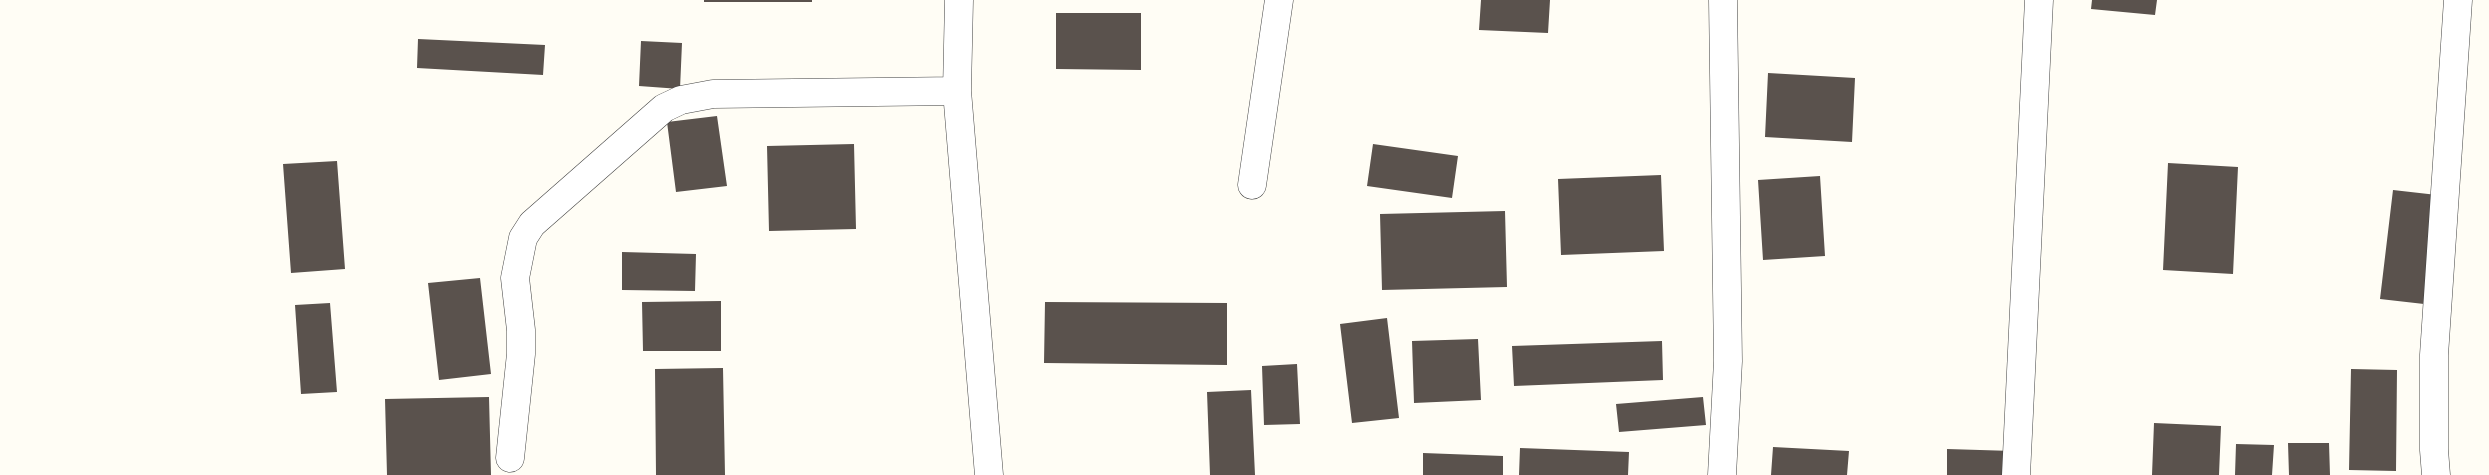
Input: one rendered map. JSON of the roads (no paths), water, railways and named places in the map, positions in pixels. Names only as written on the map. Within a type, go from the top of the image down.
[{"type":"street","points":[[959,0],[957,91],[990,475]]},
{"type":"street","points":[[1252,185],[1279,0]]},
{"type":"street","points":[[1722,475],[1728,360],[1723,0]]},
{"type":"street","points":[[2016,475],[2039,0]]},
{"type":"street","points":[[2436,475],[2434,450],[2434,355],[2458,0]]},
{"type":"street","points":[[510,458],[521,354],[516,278],[523,238],[532,224],[664,108],[681,100],[713,94],[957,91]]}]
